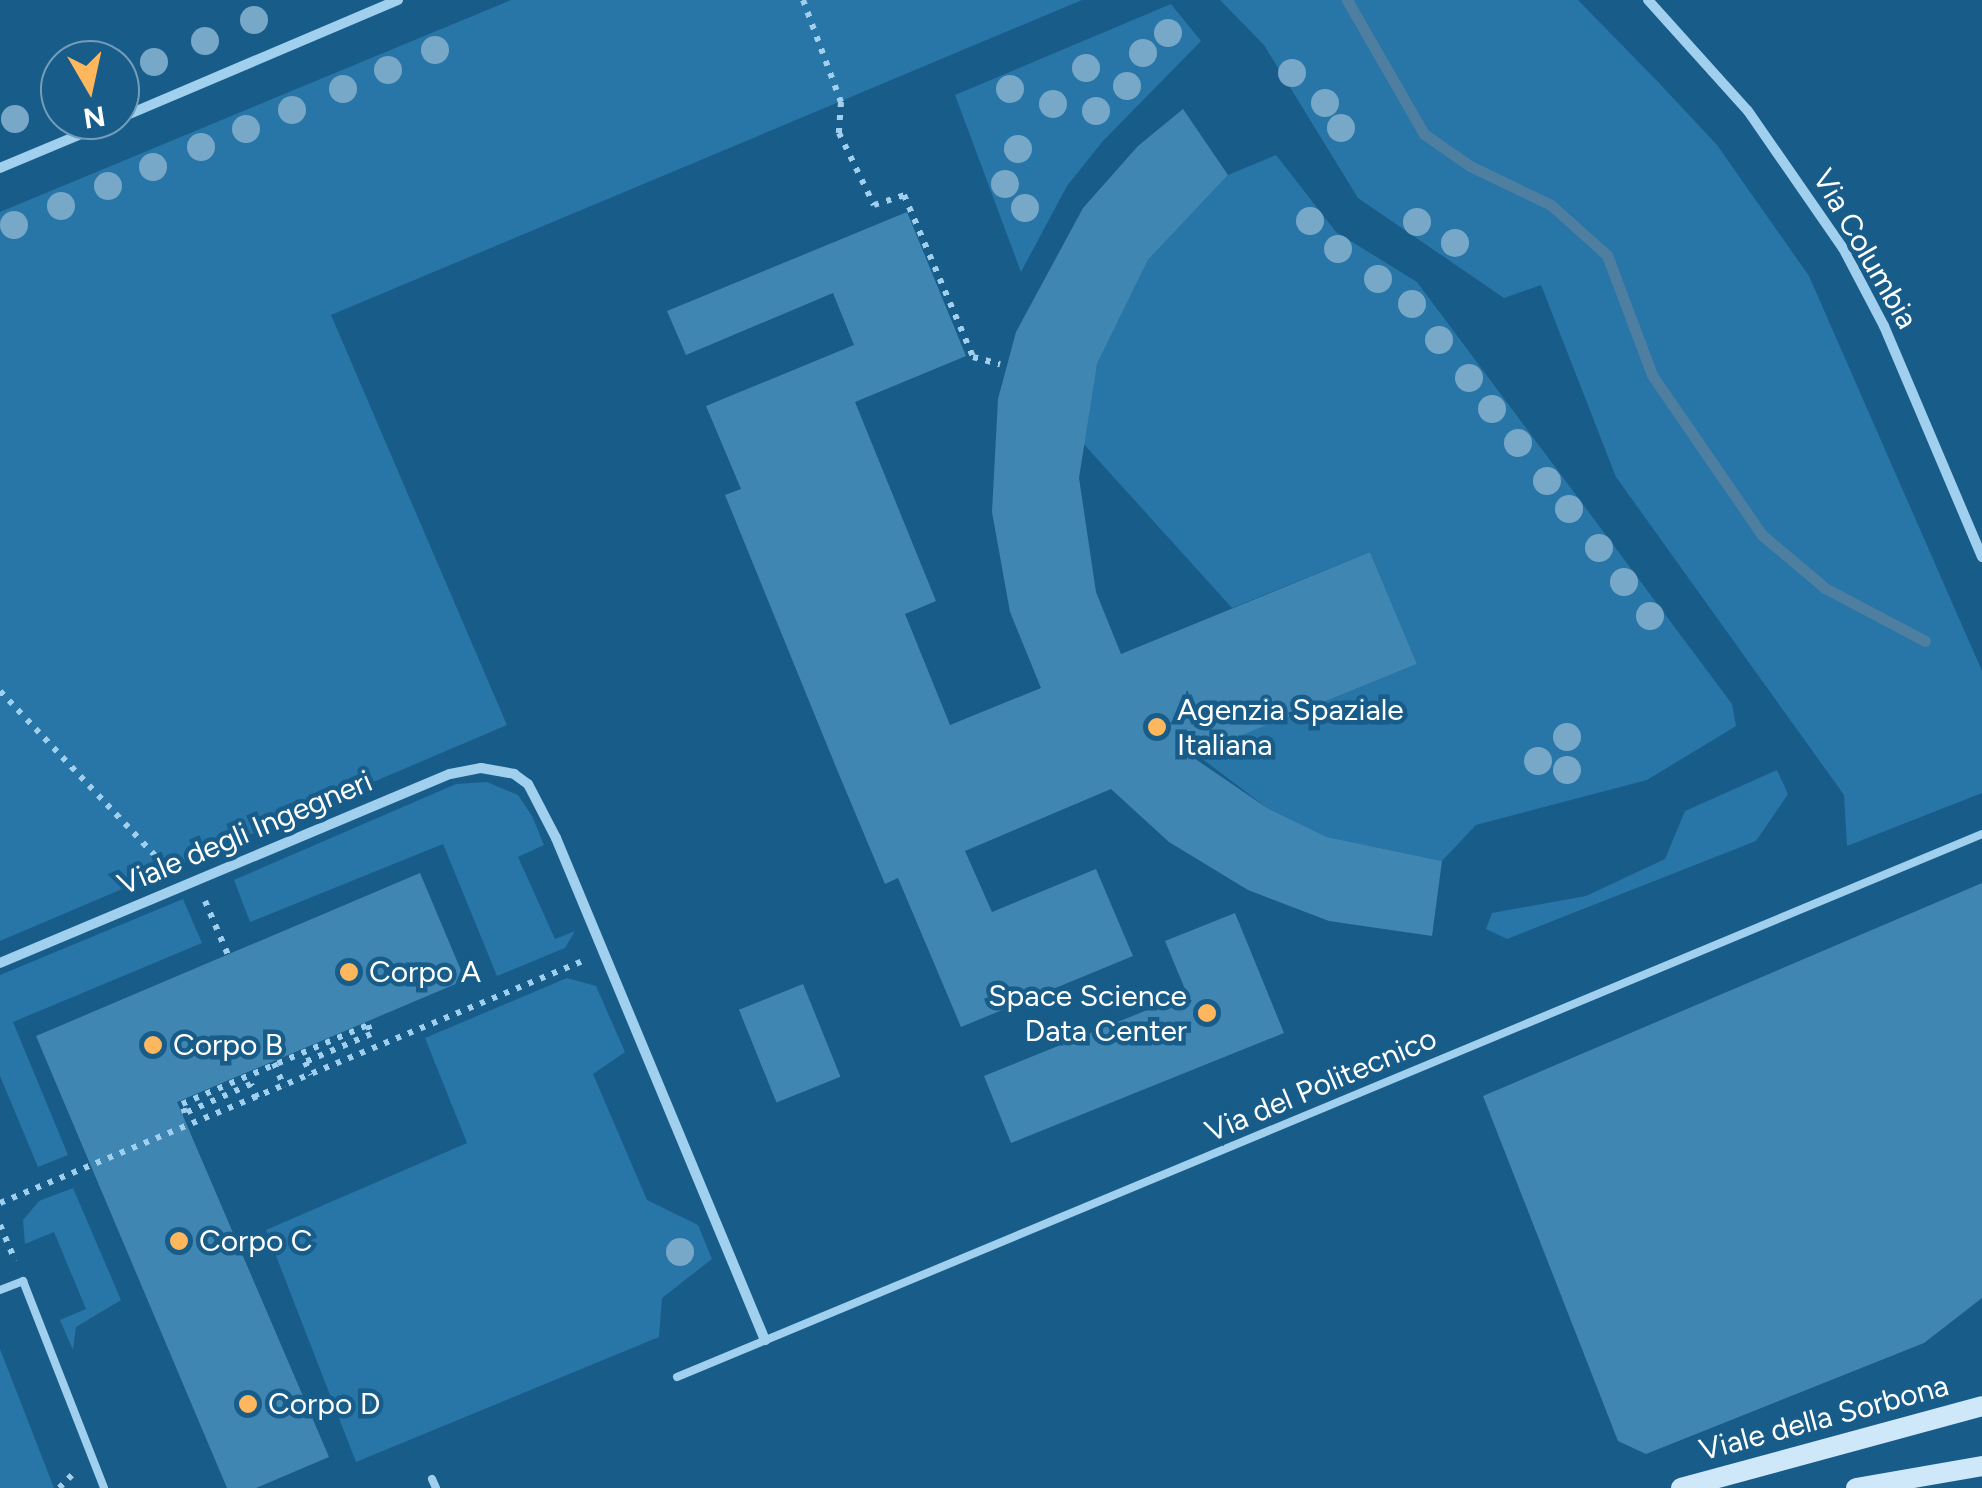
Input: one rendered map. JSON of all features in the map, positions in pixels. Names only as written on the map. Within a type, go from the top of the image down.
[{"type":"street","points":[[140,109],[398,0]]},
{"type":"street","name":"Via Columbia","points":[[1648,0],[1748,111],[1843,248],[1884,326],[1982,557]]},
{"type":"street","points":[[0,168],[67,140]]},
{"type":"street","name":"Viale degli Ingegneri","points":[[0,963],[450,774],[481,768],[514,774],[539,801],[604,952]]},
{"type":"street","points":[[604,952],[766,1340]]},
{"type":"street","name":"Viale della Sorbona","points":[[1681,1488],[1982,1406]]},
{"type":"street","points":[[1856,1488],[1982,1466]]},
{"type":"lane","name":"Via del Politecnico","points":[[677,1377],[1982,834]]},
{"type":"lane","points":[[0,1290],[23,1281],[104,1488]]},
{"type":"path","points":[[803,0],[841,102],[839,132],[874,205],[904,196],[973,357],[1000,364]]},
{"type":"path","points":[[0,691],[184,886]]},
{"type":"path","points":[[196,881],[228,955]]},
{"type":"path","points":[[0,1203],[604,952]]},
{"type":"path","points":[[258,1098],[252,1084],[186,1112],[182,1104],[368,1026],[371,1034],[306,1062],[311,1075]]},
{"type":"path","points":[[274,1064],[284,1087]]},
{"type":"path","points":[[0,1225],[23,1281]]},
{"type":"shaded area","points":[[511,0],[1082,0],[331,315],[507,725],[0,941],[0,212]]},
{"type":"shaded area","points":[[1220,0],[1578,0],[1660,84],[1717,145],[1809,276],[1982,671],[1982,793],[1847,846],[1844,795],[1616,477],[1541,285],[1504,298],[1358,198],[1264,45]]},
{"type":"shaded area","points":[[1171,4],[1201,41],[1103,141],[1067,186],[1021,272],[955,95]]},
{"type":"shaded area","points":[[1276,155],[1336,232],[1417,282],[1732,704],[1736,726],[1647,780],[1476,825],[1442,861],[1327,837],[1267,808],[1196,754],[1417,664],[1370,552],[1232,608],[1081,441],[1097,364],[1148,260],[1228,175]]},
{"type":"shaded area","points":[[1777,770],[1788,794],[1756,841],[1507,939],[1486,929],[1492,913],[1586,896],[1665,859],[1685,811]]},
{"type":"shaded area","points":[[487,782],[518,795],[532,816],[544,845],[518,857],[555,939],[575,931],[565,948],[497,976],[443,844],[250,922],[234,880],[456,784]]},
{"type":"shaded area","points":[[183,899],[202,943],[13,1022],[68,1155],[38,1167],[0,1076],[0,975]]},
{"type":"shaded area","points":[[567,978],[596,986],[625,1052],[593,1074],[647,1200],[698,1225],[712,1259],[662,1298],[659,1337],[356,1462],[266,1230],[467,1143],[425,1038]]},
{"type":"shaded area","points":[[73,1188],[121,1300],[76,1327],[73,1350],[60,1320],[86,1309],[54,1232],[25,1244],[23,1220],[39,1201]]},
{"type":"shaded area","points":[[0,1349],[54,1488],[0,1488]]},
{"type":"building","points":[[1183,109],[1228,175],[1148,260],[1097,364],[1079,478],[1096,592],[1121,654],[1370,552],[1417,664],[1191,756],[1267,808],[1327,837],[1442,861],[1432,936],[1329,921],[1248,890],[1169,842],[1111,789],[965,851],[992,912],[1096,869],[1133,956],[961,1027],[898,878],[885,884],[838,772],[725,495],[741,489],[706,406],[854,345],[833,293],[686,355],[667,311],[907,212],[966,356],[855,402],[936,601],[905,614],[950,725],[1041,688],[1010,612],[992,512],[998,399],[1016,332],[1083,208],[1138,146]]},
{"type":"building","points":[[420,873],[465,980],[177,1102],[329,1457],[256,1488],[227,1488],[36,1036]]},
{"type":"building","points":[[1982,883],[1982,1298],[1924,1343],[1646,1454],[1618,1441],[1483,1096]]},
{"type":"building","name":"Space Science Data Center","points":[[1235,913],[1284,1033],[1011,1143],[984,1076],[1187,994],[1165,941]]},
{"type":"building","points":[[803,984],[840,1077],[776,1103],[739,1010]]},
{"type":"waterway","points":[[1347,0],[1424,134],[1470,166],[1551,205],[1607,255],[1652,375],[1762,535],[1825,588],[1925,641]]},
{"type":"place","name":"Agenzia Spaziale Italiana","points":[[1157,727]]},
{"type":"place","name":"Corpo A","points":[[349,972]]},
{"type":"place","name":"Space Science Data Center","points":[[1207,1013]]},
{"type":"place","name":"Corpo B","points":[[153,1045]]},
{"type":"place","name":"Corpo C","points":[[179,1241]]},
{"type":"place","name":"Corpo D","points":[[248,1404]]}]
